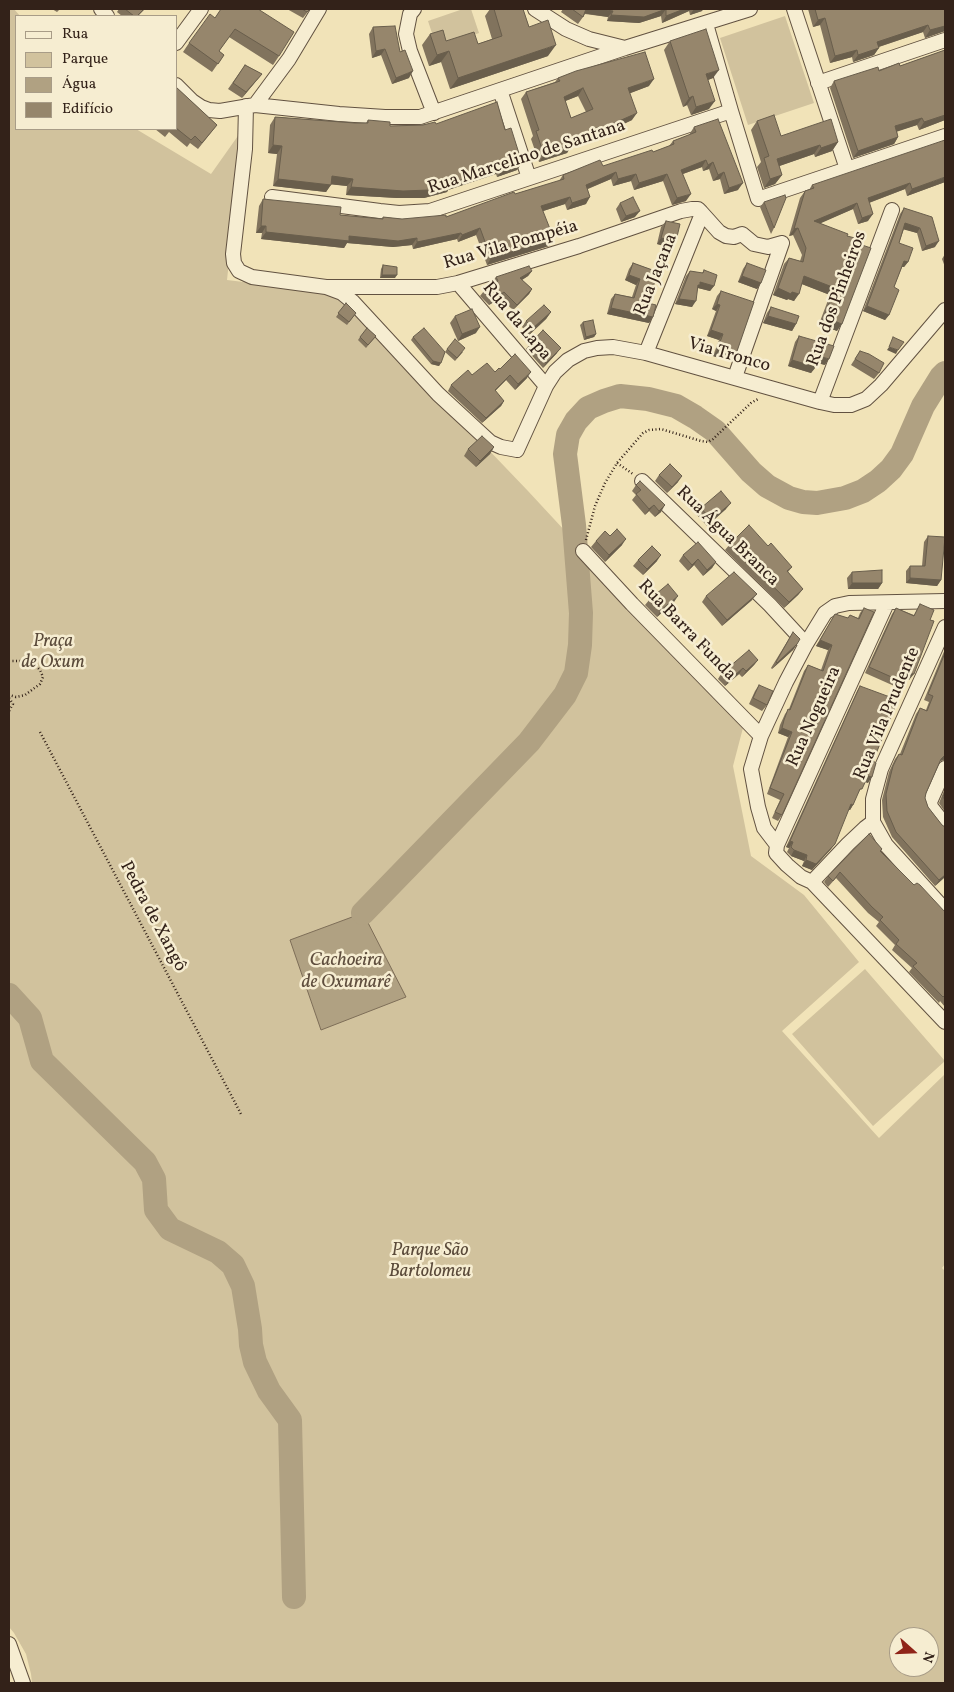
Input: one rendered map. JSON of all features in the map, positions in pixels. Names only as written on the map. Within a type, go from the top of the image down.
[{"type":"street","points":[[178,40],[201,9]]},
{"type":"street","points":[[319,9],[289,59],[251,106],[233,254],[234,263],[239,271],[252,277],[326,287]]},
{"type":"street","points":[[414,9],[410,14],[406,34],[410,51],[434,113]]},
{"type":"street","points":[[535,9],[566,29],[589,39],[625,48]]},
{"type":"street","points":[[178,87],[201,107],[220,111],[251,106],[385,118],[411,118],[434,113],[625,48],[750,9]]},
{"type":"street","points":[[794,9],[847,169]]},
{"type":"street","points":[[706,24],[758,199],[945,136]]},
{"type":"street","points":[[818,83],[945,40]]},
{"type":"street","points":[[500,90],[529,178]]},
{"type":"street","name":"Rua Marcelino de Santana","points":[[272,197],[380,211],[416,212],[446,206],[731,111]]},
{"type":"street","name":"Rua Vila Pompéia","points":[[326,287],[437,287],[458,283],[579,246],[681,211],[698,209],[701,212]]},
{"type":"street","name":"Rua dos Pinheiros","points":[[820,402],[892,210]]},
{"type":"street","points":[[701,212],[718,232],[726,236],[734,237],[742,234],[754,244],[768,247],[782,243],[735,377]]},
{"type":"street","name":"Rua Jaçana","points":[[646,352],[701,212]]},
{"type":"street","name":"Rua da Lapa","points":[[458,283],[546,386]]},
{"type":"street","name":"Via Tronco","points":[[326,287],[342,293],[353,302],[438,394],[490,442],[501,447],[517,450],[546,386],[555,372],[568,360],[584,351],[613,347],[646,352],[820,402],[834,405],[851,405],[866,400],[881,385],[945,310]]},
{"type":"street","name":"Rua Água Branca","points":[[642,481],[770,605],[806,644]]},
{"type":"street","name":"Rua Barra Funda","points":[[583,551],[632,604],[762,736]]},
{"type":"street","points":[[945,601],[849,602],[835,606],[821,619],[806,644],[786,682],[752,762],[752,781],[764,828],[777,845],[776,853],[787,865],[812,882],[945,1022]]},
{"type":"street","name":"Rua Nogueira","points":[[777,845],[887,603]]},
{"type":"street","name":"Rua Vila Prudente","points":[[873,822],[873,799],[881,769],[945,627]]},
{"type":"street","points":[[945,768],[930,802],[931,807],[945,825]]},
{"type":"street","points":[[812,882],[848,844],[873,822],[886,845],[945,910]]},
{"type":"street","points":[[9,1644],[24,1683]]},
{"type":"path","points":[[583,551],[595,506],[605,484],[617,463],[643,433],[649,430],[661,429],[708,442],[751,403],[774,389]]},
{"type":"path","points":[[617,463],[642,481]]},
{"type":"path","points":[[9,661],[26,661],[34,664],[40,670],[43,678],[40,684],[25,696],[9,696]]},
{"type":"path","points":[[9,696],[13,704],[9,711]]},
{"type":"path","name":"Pedra de Xangô","points":[[40,732],[241,1114]]},
{"type":"green space","name":"Parque São Bartolomeu","points":[[9,9],[14,9],[19,15],[15,15],[15,130],[138,130],[211,174],[240,133],[240,156],[227,280],[326,292],[347,302],[528,491],[744,724],[733,766],[751,856],[804,895],[859,962],[782,1031],[879,1138],[945,1074],[945,1264],[942,1268],[945,1271],[945,1683],[32,1683],[26,1654],[9,1627]]},
{"type":"green space","points":[[463,9],[471,9],[479,33],[437,48],[428,21]]},
{"type":"green space","points":[[785,16],[814,103],[748,125],[720,38]]},
{"type":"green space","points":[[865,969],[945,1061],[873,1126],[792,1034]]},
{"type":"water","name":"Cachoeira de Oxumarê","points":[[363,913],[406,997],[321,1030],[290,940]]},
{"type":"building","points":[[125,9],[144,9],[138,15],[133,15]]},
{"type":"building","points":[[221,9],[258,9],[294,32],[279,56],[235,29],[219,51],[224,55],[218,64],[189,43],[210,14],[215,18]]},
{"type":"building","points":[[494,9],[523,9],[529,27],[548,20],[556,45],[458,78],[449,51],[437,55],[430,34],[443,30],[446,41],[474,32],[478,44],[502,36]]},
{"type":"building","points":[[572,9],[586,9],[583,17]]},
{"type":"building","points":[[600,9],[666,9],[644,17],[611,15],[613,11]]},
{"type":"building","points":[[666,9],[684,9],[666,16]]},
{"type":"building","points":[[815,9],[945,9],[945,26],[930,30],[928,25],[877,42],[879,48],[858,55],[857,50],[835,56],[825,18],[818,20]]},
{"type":"building","points":[[395,26],[400,52],[405,50],[413,71],[396,78],[385,49],[376,51],[373,27]]},
{"type":"building","points":[[706,29],[719,70],[706,74],[715,101],[696,107],[693,96],[689,98],[670,41]]},
{"type":"building","points":[[945,50],[945,115],[924,122],[922,118],[895,126],[898,137],[858,151],[834,81],[878,67],[879,71],[899,63],[900,66]]},
{"type":"building","points":[[645,52],[654,79],[628,88],[637,113],[599,130],[599,127],[570,140],[572,145],[544,155],[536,131],[539,130],[526,92],[560,81],[558,78],[576,71]],"holes":[[[583,88],[593,109],[571,118],[564,97]]]},
{"type":"building","points":[[245,65],[262,74],[246,92],[233,83]]},
{"type":"building","points":[[178,89],[217,125],[202,143],[195,136],[191,140],[178,130]]},
{"type":"building","points":[[497,102],[505,130],[511,128],[522,163],[502,170],[501,167],[452,183],[452,185],[429,190],[403,191],[351,187],[353,179],[332,176],[331,185],[278,179],[282,146],[273,145],[275,117],[355,123],[368,123],[368,120],[390,122],[390,126],[423,125],[435,122],[436,124]]},
{"type":"building","points":[[774,115],[781,136],[831,119],[838,142],[821,148],[820,145],[777,159],[782,175],[770,179],[764,158],[769,156],[757,121]]},
{"type":"building","points":[[718,119],[743,183],[729,188],[724,172],[718,175],[713,162],[708,165],[706,160],[681,170],[691,194],[677,198],[667,174],[639,183],[636,174],[618,179],[616,172],[586,185],[590,197],[572,203],[570,197],[541,206],[554,239],[491,258],[480,228],[462,235],[461,233],[417,242],[417,238],[398,241],[349,236],[349,241],[266,232],[266,226],[261,226],[263,199],[341,207],[340,215],[383,219],[383,217],[402,219],[446,215],[446,217],[514,192],[515,194],[564,179],[563,175],[600,160],[603,166],[652,150],[653,152],[674,144],[673,141],[696,132],[694,127]]},
{"type":"building","points":[[945,140],[945,177],[912,189],[910,183],[868,198],[873,214],[862,218],[857,203],[814,221],[848,234],[847,236],[855,238],[853,242],[871,248],[842,324],[824,317],[835,288],[804,276],[799,294],[792,292],[791,294],[778,288],[789,258],[803,262],[806,248],[798,228],[794,229],[805,191],[814,188],[812,185]]},
{"type":"building","points":[[785,195],[786,198],[774,228],[764,202]]},
{"type":"building","points":[[633,197],[640,211],[626,216],[620,203]]},
{"type":"building","points":[[904,208],[932,217],[939,241],[926,246],[920,228],[905,223],[899,243],[913,248],[908,262],[904,261],[894,287],[899,290],[889,315],[867,306]]},
{"type":"building","points":[[666,221],[680,224],[676,241],[661,238]]},
{"type":"building","points":[[633,263],[658,272],[648,303],[656,305],[653,317],[611,308],[615,294],[634,298],[640,279],[629,275]]},
{"type":"building","points":[[747,263],[766,270],[761,283],[742,276]]},
{"type":"building","points":[[383,265],[397,267],[397,275],[382,275]]},
{"type":"building","points":[[529,266],[532,271],[520,278],[532,289],[517,305],[504,292],[492,300],[484,291],[498,281],[496,277]]},
{"type":"building","points":[[704,270],[717,275],[714,286],[700,282],[696,301],[679,299],[690,271],[703,273]]},
{"type":"building","points":[[721,291],[754,302],[735,357],[717,350],[723,334],[711,330],[720,305],[717,304]]},
{"type":"building","points":[[346,303],[356,313],[349,322],[338,313]]},
{"type":"building","points":[[544,305],[551,312],[533,328],[526,321]]},
{"type":"building","points":[[771,307],[799,316],[796,324],[768,316]]},
{"type":"building","points":[[472,309],[480,327],[462,334],[455,316]]},
{"type":"building","points":[[593,320],[596,334],[586,337],[583,322]]},
{"type":"building","points":[[367,328],[376,336],[368,345],[360,337]]},
{"type":"building","points":[[424,328],[445,352],[441,363],[433,361],[413,337]]},
{"type":"building","points":[[543,330],[561,348],[546,363],[530,344]]},
{"type":"building","points":[[799,336],[834,346],[829,359],[819,356],[816,367],[792,360]]},
{"type":"building","points":[[893,337],[904,342],[898,350],[889,347]]},
{"type":"building","points":[[455,339],[465,348],[457,358],[447,349]]},
{"type":"building","points":[[860,351],[884,363],[879,373],[855,359]]},
{"type":"building","points":[[515,354],[531,372],[518,384],[510,375],[495,390],[504,401],[486,418],[451,385],[468,370],[472,375],[487,363],[495,372]]},
{"type":"building","points":[[482,436],[494,447],[480,461],[468,449]]},
{"type":"building","points":[[670,464],[682,476],[672,487],[659,475]]},
{"type":"building","points":[[640,481],[665,505],[659,511],[654,505],[649,509],[636,494],[641,490],[636,485]]},
{"type":"building","points":[[721,491],[731,503],[711,520],[701,508]]},
{"type":"building","points":[[749,525],[768,546],[771,543],[792,567],[787,571],[803,589],[789,602],[730,544]]},
{"type":"building","points":[[617,529],[626,539],[609,555],[596,541],[605,531],[610,536]]},
{"type":"building","points":[[928,536],[945,537],[941,580],[910,578],[910,566],[925,566]]},
{"type":"building","points":[[698,542],[716,562],[707,570],[698,559],[692,565],[683,555]]},
{"type":"building","points":[[652,546],[661,555],[647,569],[638,560]]},
{"type":"building","points":[[882,570],[882,583],[852,583],[852,572]]},
{"type":"building","points":[[734,572],[757,594],[727,620],[706,596]]},
{"type":"building","points":[[668,584],[678,596],[661,610],[650,599]]},
{"type":"building","points":[[920,604],[934,610],[930,620],[934,621],[914,674],[910,673],[905,683],[869,667],[896,608],[914,616]]},
{"type":"building","points":[[864,608],[874,612],[782,815],[775,812],[784,794],[770,788],[792,732],[782,728],[788,709],[790,710],[808,665],[823,671],[832,645],[820,640],[835,614],[848,618],[850,615],[859,619]]},
{"type":"building","points":[[793,632],[800,639],[777,663],[776,662]]},
{"type":"building","points":[[749,650],[758,660],[746,671],[743,668],[728,681],[721,674]]},
{"type":"building","points":[[945,653],[945,755],[941,759],[925,798],[928,807],[945,827],[945,875],[939,880],[896,832],[887,811],[886,794],[893,766],[899,754],[902,755],[920,708],[927,711],[933,696],[928,694]]},
{"type":"building","points":[[759,685],[773,691],[767,705],[753,698]]},
{"type":"building","points":[[860,686],[898,700],[873,761],[876,763],[872,777],[868,776],[853,805],[851,804],[835,844],[816,864],[806,860],[807,855],[794,850],[791,847],[793,842],[790,841]]},
{"type":"building","points":[[869,834],[882,849],[880,851],[914,885],[917,883],[920,885],[945,912],[945,997],[913,966],[917,963],[896,944],[899,940],[880,920],[883,917],[840,872],[833,881],[828,876]]},
{"type":"waterway","points":[[363,913],[529,742],[565,695],[576,673],[580,645],[581,613],[574,525],[565,454],[568,435],[576,421],[588,408],[620,396],[648,399],[676,406],[715,431],[751,472],[767,486],[789,498],[817,503],[845,498],[863,491],[891,469],[902,454],[923,406],[945,373]]},
{"type":"waterway","points":[[9,995],[30,1018],[42,1061],[145,1162],[154,1179],[156,1210],[170,1229],[218,1252],[233,1265],[243,1286],[255,1362],[269,1391],[290,1420],[294,1597]]},
{"type":"park label","name":"Praça de Oxum","points":[[53,653]]}]
